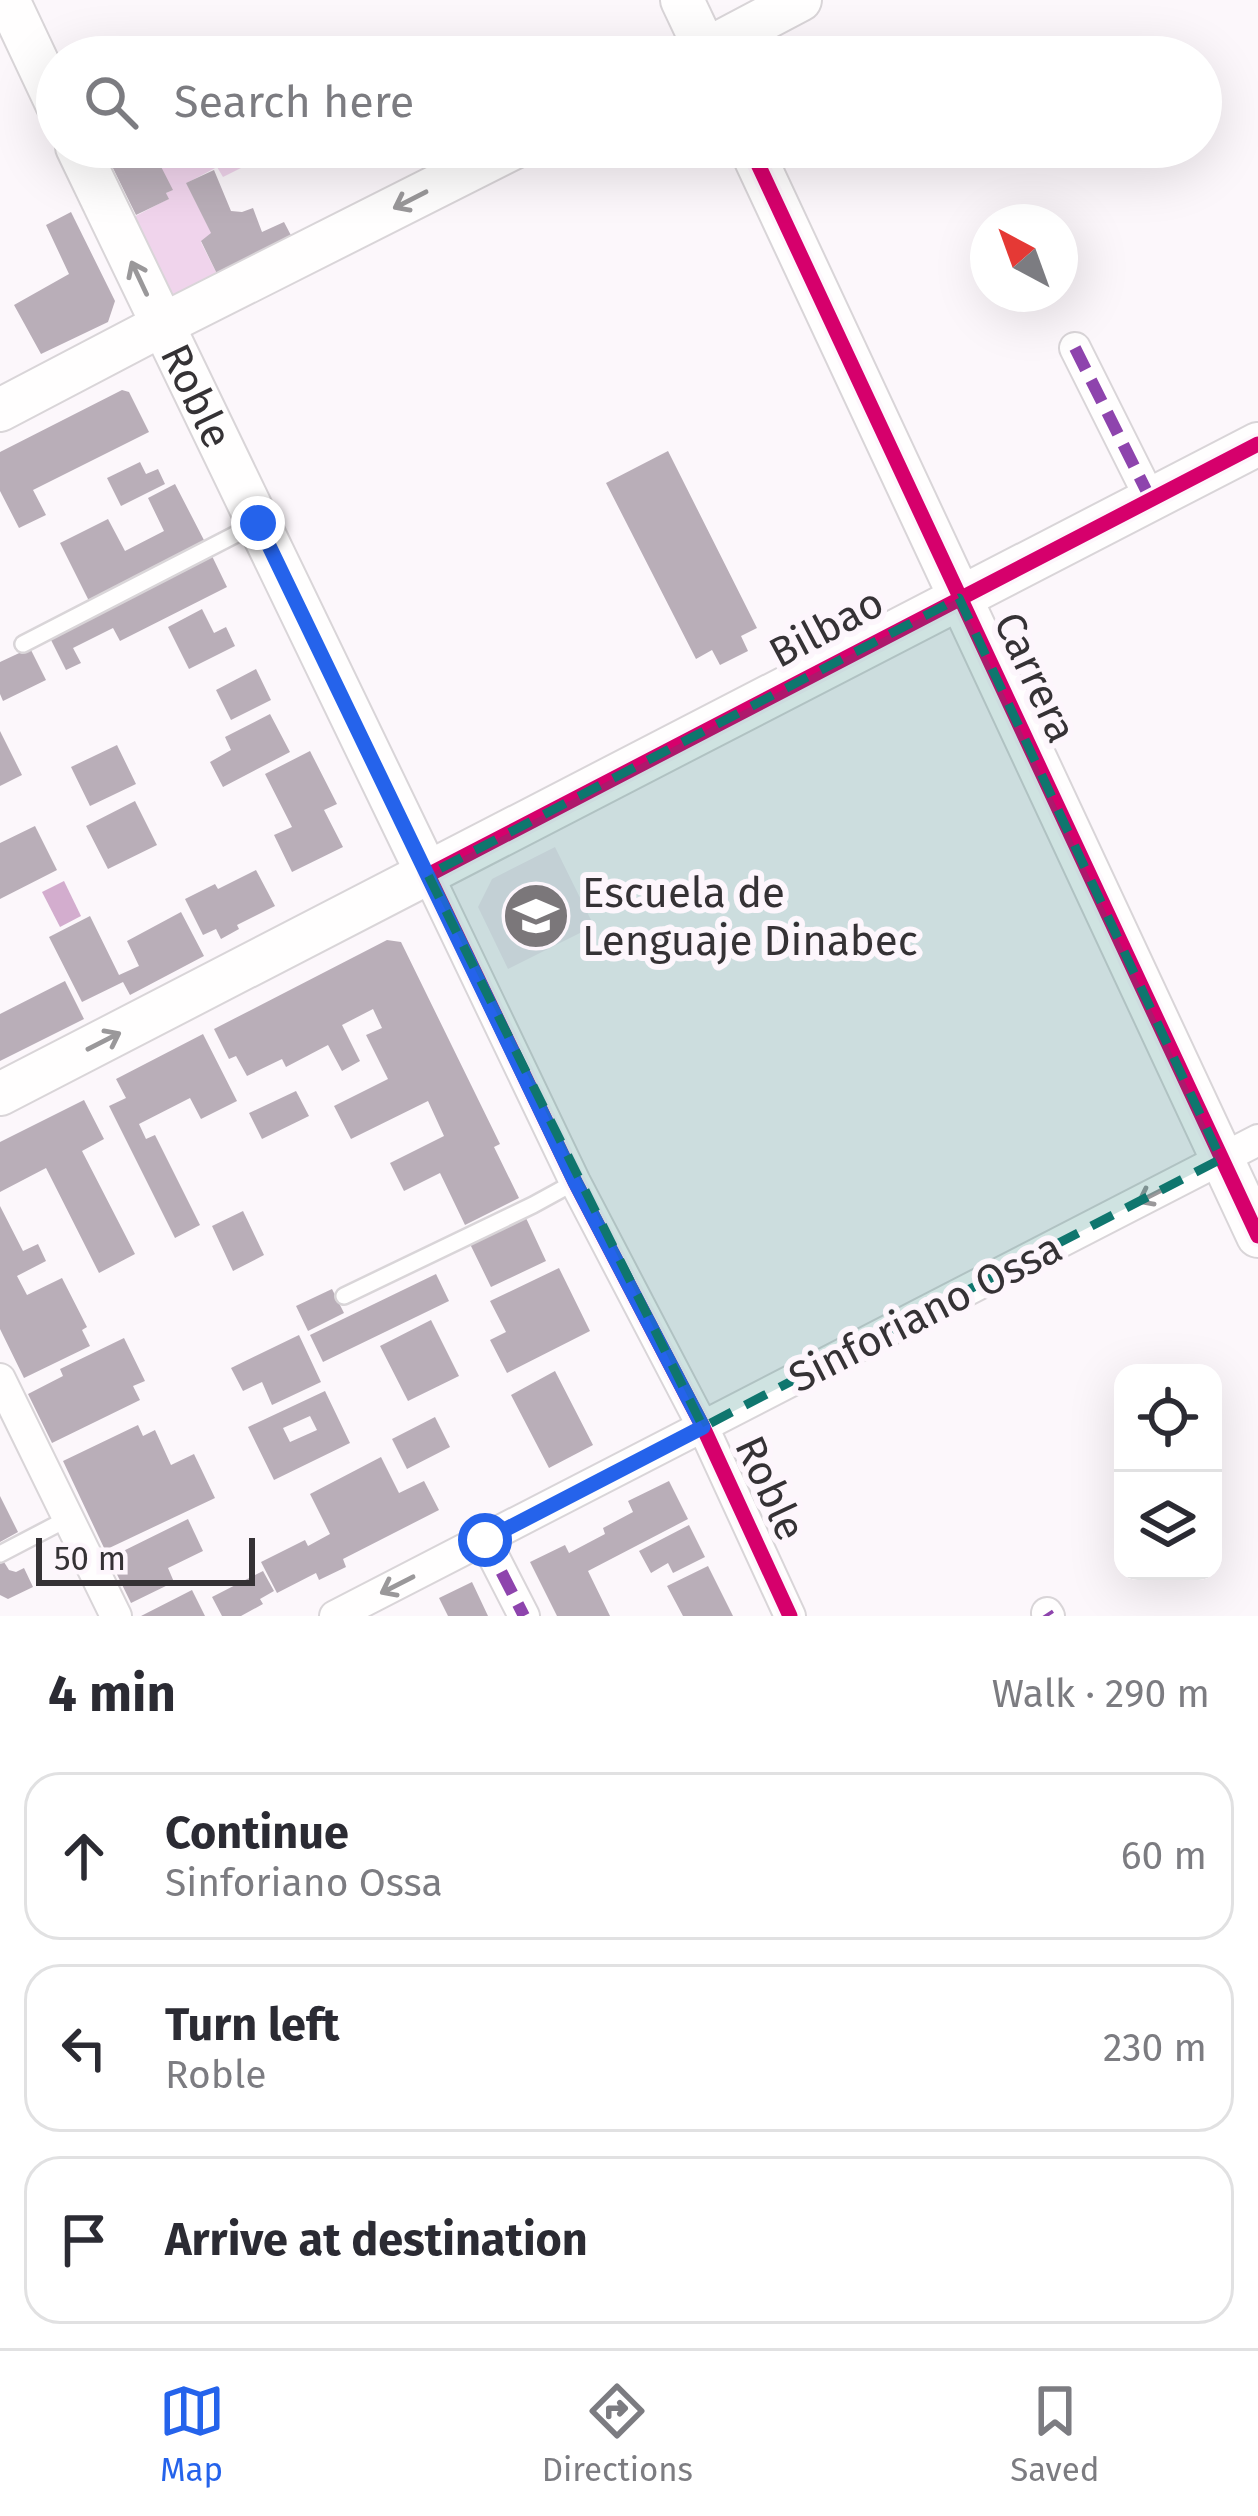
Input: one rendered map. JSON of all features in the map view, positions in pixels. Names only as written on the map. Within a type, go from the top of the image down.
[{"type":"street","points":[[8,0],[36,59]]},
{"type":"street","points":[[682,0],[695,36]]},
{"type":"street","points":[[736,36],[800,0]]},
{"type":"street","name":"Roble","points":[[87,168],[575,1182],[703,1427],[790,1616]]},
{"type":"street","points":[[0,410],[472,168]]},
{"type":"street","name":"Carrera","points":[[760,168],[959,598],[1239,1150],[1258,1236]]},
{"type":"street","points":[[1075,348],[1150,498]]},
{"type":"street","name":"Bilbao","points":[[0,1094],[1258,444]]},
{"type":"street","name":"Sinforiano Ossa","points":[[335,1616],[1239,1150]]},
{"type":"street","points":[[0,1379],[116,1616]]},
{"type":"street","points":[[485,1540],[524,1616]]},
{"type":"lane","points":[[23,644],[258,523]]},
{"type":"lane","points":[[344,1296],[575,1182]]},
{"type":"lane","points":[[0,1554],[67,1519]]},
{"type":"highlighted area","points":[[959,598],[1221,1159],[703,1427],[428,875]]},
{"type":"shaded area","points":[[161,168],[215,168],[187,183],[213,235],[201,242],[219,278],[178,300],[165,295],[128,220],[168,199],[166,193],[172,190]]},
{"type":"shaded area","points":[[218,168],[241,168],[223,177]]},
{"type":"shaded area","name":"Escuela de Lenguaje Dinabec","points":[[555,847],[594,926],[508,969],[478,907],[492,879]]},
{"type":"shaded area","points":[[64,881],[81,916],[60,927],[42,892]]},
{"type":"building","points":[[113,168],[162,168],[173,190],[166,193],[169,199],[136,215]]},
{"type":"building","points":[[214,170],[231,211],[253,208],[262,232],[284,222],[295,243],[219,278],[201,241],[211,233],[186,183]]},
{"type":"building","points":[[71,212],[115,301],[108,322],[41,354],[14,305],[69,274],[46,225]]},
{"type":"building","points":[[122,390],[129,392],[149,432],[33,490],[46,515],[19,528],[0,491],[0,452]]},
{"type":"building","points":[[668,451],[757,628],[741,636],[748,651],[720,665],[712,650],[696,659],[606,483]]},
{"type":"building","points":[[140,462],[146,474],[158,469],[165,484],[121,506],[107,478]]},
{"type":"building","points":[[175,484],[206,544],[90,603],[60,543],[108,519],[125,551],[164,531],[148,498]]},
{"type":"building","points":[[212,556],[227,587],[120,641],[113,628],[73,648],[81,663],[66,670],[50,638]]},
{"type":"building","points":[[202,609],[214,633],[226,627],[235,646],[189,669],[168,627]]},
{"type":"building","points":[[30,648],[46,680],[3,701],[0,662]]},
{"type":"building","points":[[256,669],[271,700],[231,720],[216,690]]},
{"type":"building","points":[[270,714],[290,752],[223,787],[210,762],[231,750],[225,737]]},
{"type":"building","points":[[0,731],[22,775],[0,786]]},
{"type":"building","points":[[117,745],[136,784],[90,806],[71,767]]},
{"type":"building","points":[[310,751],[337,804],[324,810],[343,847],[292,872],[274,835],[292,827],[265,774]]},
{"type":"building","points":[[135,801],[157,845],[108,869],[86,826]]},
{"type":"building","points":[[35,826],[57,870],[0,899],[0,843]]},
{"type":"building","points":[[256,870],[275,906],[237,925],[239,929],[221,939],[216,929],[203,935],[185,899]]},
{"type":"building","points":[[181,912],[204,956],[130,995],[123,982],[82,1002],[49,937],[90,916],[119,975],[139,966],[127,941]]},
{"type":"building","points":[[387,940],[401,942],[500,1144],[494,1147],[519,1198],[465,1225],[440,1173],[404,1191],[390,1163],[444,1136],[428,1101],[351,1139],[334,1106],[388,1079],[366,1035],[382,1028],[373,1009],[342,1025],[360,1061],[342,1071],[328,1045],[286,1067],[282,1059],[247,1076],[236,1056],[229,1059],[214,1029]]},
{"type":"building","points":[[65,981],[84,1019],[0,1061],[0,1014]]},
{"type":"building","points":[[203,1034],[237,1101],[201,1119],[190,1098],[139,1124],[146,1139],[155,1135],[200,1225],[175,1238],[109,1106],[126,1098],[116,1079]]},
{"type":"building","points":[[296,1091],[309,1116],[262,1139],[249,1113]]},
{"type":"building","points":[[84,1100],[104,1139],[82,1151],[135,1254],[99,1273],[46,1168],[0,1192],[0,1142]]},
{"type":"building","points":[[0,1206],[23,1251],[38,1244],[46,1261],[17,1276],[27,1295],[62,1278],[87,1327],[82,1330],[90,1346],[24,1378],[0,1329]]},
{"type":"building","points":[[243,1211],[264,1255],[233,1271],[212,1226]]},
{"type":"building","points":[[526,1218],[546,1261],[491,1287],[470,1244]]},
{"type":"building","points":[[559,1268],[590,1331],[507,1373],[490,1340],[506,1332],[490,1301]]},
{"type":"building","points":[[436,1274],[449,1301],[323,1362],[310,1335]]},
{"type":"building","points":[[332,1289],[344,1313],[308,1331],[296,1306]]},
{"type":"building","points":[[431,1320],[459,1376],[408,1401],[380,1346]]},
{"type":"building","points":[[299,1335],[321,1382],[272,1405],[262,1382],[243,1391],[231,1368]]},
{"type":"building","points":[[124,1338],[145,1381],[133,1386],[140,1400],[52,1443],[28,1394],[63,1376],[60,1369]]},
{"type":"building","points":[[555,1371],[593,1445],[549,1468],[511,1395]]},
{"type":"building","points":[[325,1391],[350,1443],[274,1480],[248,1427]],"holes":[[[310,1416],[317,1430],[290,1442],[283,1428]]]},
{"type":"building","points":[[435,1417],[450,1447],[407,1469],[392,1439]]},
{"type":"building","points":[[138,1425],[143,1436],[155,1430],[171,1465],[194,1454],[215,1498],[105,1550],[63,1461]]},
{"type":"building","points":[[381,1457],[399,1493],[424,1481],[439,1510],[343,1559],[346,1567],[319,1580],[316,1573],[277,1593],[261,1562],[305,1540],[308,1546],[330,1534],[310,1494]]},
{"type":"building","points":[[669,1481],[688,1519],[588,1571],[610,1616],[557,1616],[530,1562],[565,1545],[569,1553],[605,1534],[603,1528],[633,1512],[628,1501]]},
{"type":"building","points":[[0,1496],[18,1532],[0,1542]]},
{"type":"building","points":[[188,1519],[203,1551],[168,1568],[174,1582],[131,1603],[109,1558]]},
{"type":"building","points":[[689,1525],[705,1557],[673,1573],[668,1563],[651,1573],[639,1551]]},
{"type":"building","points":[[4,1562],[9,1570],[24,1568],[33,1587],[8,1599],[0,1595],[0,1564]]},
{"type":"building","points":[[708,1566],[733,1616],[683,1616],[667,1586]]},
{"type":"building","points":[[263,1571],[274,1591],[260,1599],[263,1604],[241,1616],[222,1616],[212,1597]]},
{"type":"building","points":[[472,1582],[488,1616],[448,1616],[439,1598]]},
{"type":"building","points":[[192,1590],[205,1616],[141,1616]]},
{"type":"marked path","points":[[1075,348],[1150,498]]},
{"type":"marked path","points":[[485,1540],[524,1616]]},
{"type":"cycle path","points":[[760,168],[1258,1236]]},
{"type":"cycle path","points":[[790,1616],[703,1427],[575,1182],[428,875],[1258,444]]},
{"type":"place","name":"Escuela de Lenguaje Dinabec","points":[[536,916]]},
{"type":"route","points":[[258,523],[575,1182],[703,1427],[485,1540]]}]
